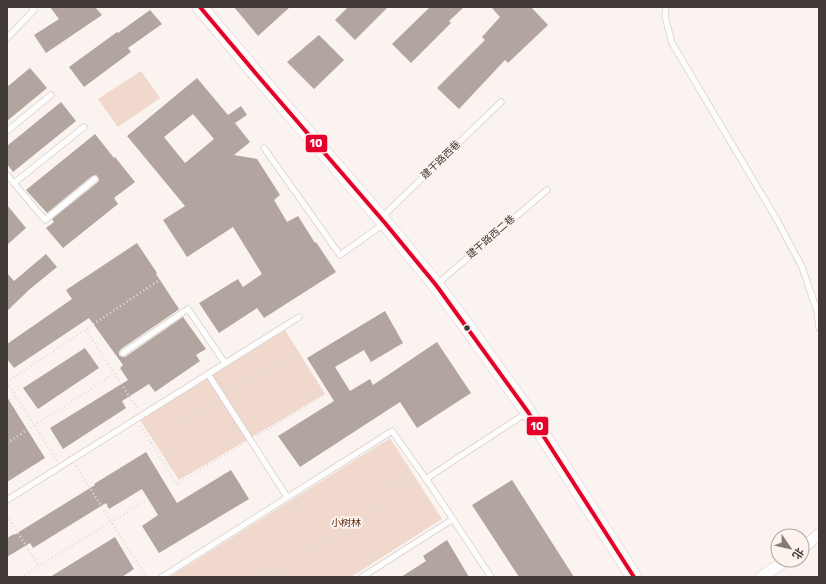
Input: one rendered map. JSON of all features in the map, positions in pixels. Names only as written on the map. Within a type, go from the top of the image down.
[{"type":"main road","points":[[200,7],[436,285],[528,412],[634,577]]},
{"type":"street","points":[[810,542],[819,534]]},
{"type":"street","points":[[761,577],[774,568]]},
{"type":"lane","points":[[7,38],[34,10],[32,7]]},
{"type":"lane","points":[[666,7],[665,16],[672,43],[778,220],[802,268],[817,311],[819,328]]},
{"type":"lane","points":[[7,131],[51,95]]},
{"type":"lane","name":"建干路西巷","points":[[264,148],[340,255],[383,221],[501,102]]},
{"type":"lane","points":[[14,183],[84,127]]},
{"type":"lane","points":[[7,175],[44,220],[95,179]]},
{"type":"lane","name":"建干路西二巷","points":[[436,285],[547,190]]},
{"type":"lane","points":[[122,353],[188,309],[225,363]]},
{"type":"lane","points":[[7,500],[299,317]]},
{"type":"lane","points":[[208,374],[287,497]]},
{"type":"lane","points":[[426,479],[528,412]]},
{"type":"lane","points":[[165,576],[392,431],[426,479],[491,577]]},
{"type":"lane","points":[[362,577],[453,519]]},
{"type":"path","points":[[57,461],[7,382],[158,281]]},
{"type":"path","points":[[86,330],[142,416]]},
{"type":"path","points":[[7,443],[114,374]]},
{"type":"path","points":[[136,419],[177,484],[325,394]]},
{"type":"path","points":[[7,401],[16,396]]},
{"type":"path","points":[[72,459],[146,577]]},
{"type":"path","points":[[329,470],[389,560]]},
{"type":"path","points":[[399,484],[404,486],[410,493],[409,507],[398,515],[393,515],[384,511],[381,507],[381,492],[389,485],[399,484]]},
{"type":"path","points":[[287,497],[336,577]]},
{"type":"path","points":[[21,577],[145,501]]},
{"type":"path","points":[[239,528],[268,577],[381,507]]},
{"type":"path","points":[[7,516],[39,566]]},
{"type":"green space","points":[[141,71],[160,98],[118,127],[98,99]]},
{"type":"green space","points":[[285,330],[325,394],[179,480],[140,420]]},
{"type":"green space","name":"小树林","points":[[390,438],[442,519],[351,577],[171,576]]},
{"type":"building","points":[[50,7],[95,7],[102,15],[46,53],[34,35],[59,19]]},
{"type":"building","points":[[234,7],[290,7],[258,36]]},
{"type":"building","points":[[348,7],[388,7],[355,40],[335,20]]},
{"type":"building","points":[[430,7],[464,7],[449,21],[451,23],[411,63],[392,44]]},
{"type":"building","points":[[491,7],[531,7],[548,25],[508,63],[505,60],[459,109],[437,88],[485,40],[482,37],[500,17]]},
{"type":"building","points":[[150,10],[162,24],[128,48],[131,52],[84,87],[69,67]]},
{"type":"building","points":[[319,35],[344,60],[314,89],[287,62]]},
{"type":"building","points":[[30,68],[47,88],[7,121],[7,87]]},
{"type":"building","points":[[197,78],[228,115],[241,106],[247,115],[235,123],[250,142],[234,155],[257,159],[280,195],[274,200],[287,222],[298,216],[336,272],[264,318],[257,308],[219,333],[199,303],[238,279],[243,287],[262,274],[233,227],[187,257],[163,220],[185,206],[127,136]],"holes":[[[193,114],[214,139],[185,163],[164,137]]]},
{"type":"building","points":[[61,102],[76,121],[13,172],[7,164],[7,146]]},
{"type":"building","points":[[95,134],[135,182],[114,198],[118,204],[63,248],[46,228],[54,222],[52,219],[98,182],[98,177],[96,175],[92,176],[47,213],[26,190]]},
{"type":"building","points":[[7,205],[26,228],[7,245]]},
{"type":"building","points":[[137,243],[179,309],[121,349],[119,355],[125,357],[183,317],[206,349],[196,355],[200,361],[155,392],[149,384],[122,401],[126,408],[63,449],[50,428],[128,380],[120,368],[123,365],[89,318],[14,368],[7,359],[7,344],[72,299],[66,290]]},
{"type":"building","points":[[46,254],[57,267],[30,289],[7,311],[7,273],[14,281]]},
{"type":"building","points":[[385,311],[403,343],[371,362],[364,350],[335,367],[350,391],[370,379],[373,385],[437,342],[471,393],[417,428],[400,402],[300,467],[278,436],[334,401],[307,358]]},
{"type":"building","points":[[85,348],[99,368],[38,409],[23,388]]},
{"type":"building","points":[[7,397],[45,458],[7,482]]},
{"type":"building","points":[[146,452],[177,503],[231,470],[249,499],[159,553],[142,526],[158,515],[142,489],[109,509],[106,503],[33,548],[30,543],[7,557],[7,538],[95,485],[94,484]]},
{"type":"building","points":[[512,480],[574,577],[519,577],[472,505]]},
{"type":"building","points":[[115,537],[134,569],[122,577],[50,577]]},
{"type":"building","points":[[447,540],[469,577],[401,577],[426,561],[423,556]]},
{"type":"transit line","name":"10","points":[[200,7],[385,223],[436,285],[528,412],[634,577]]}]
